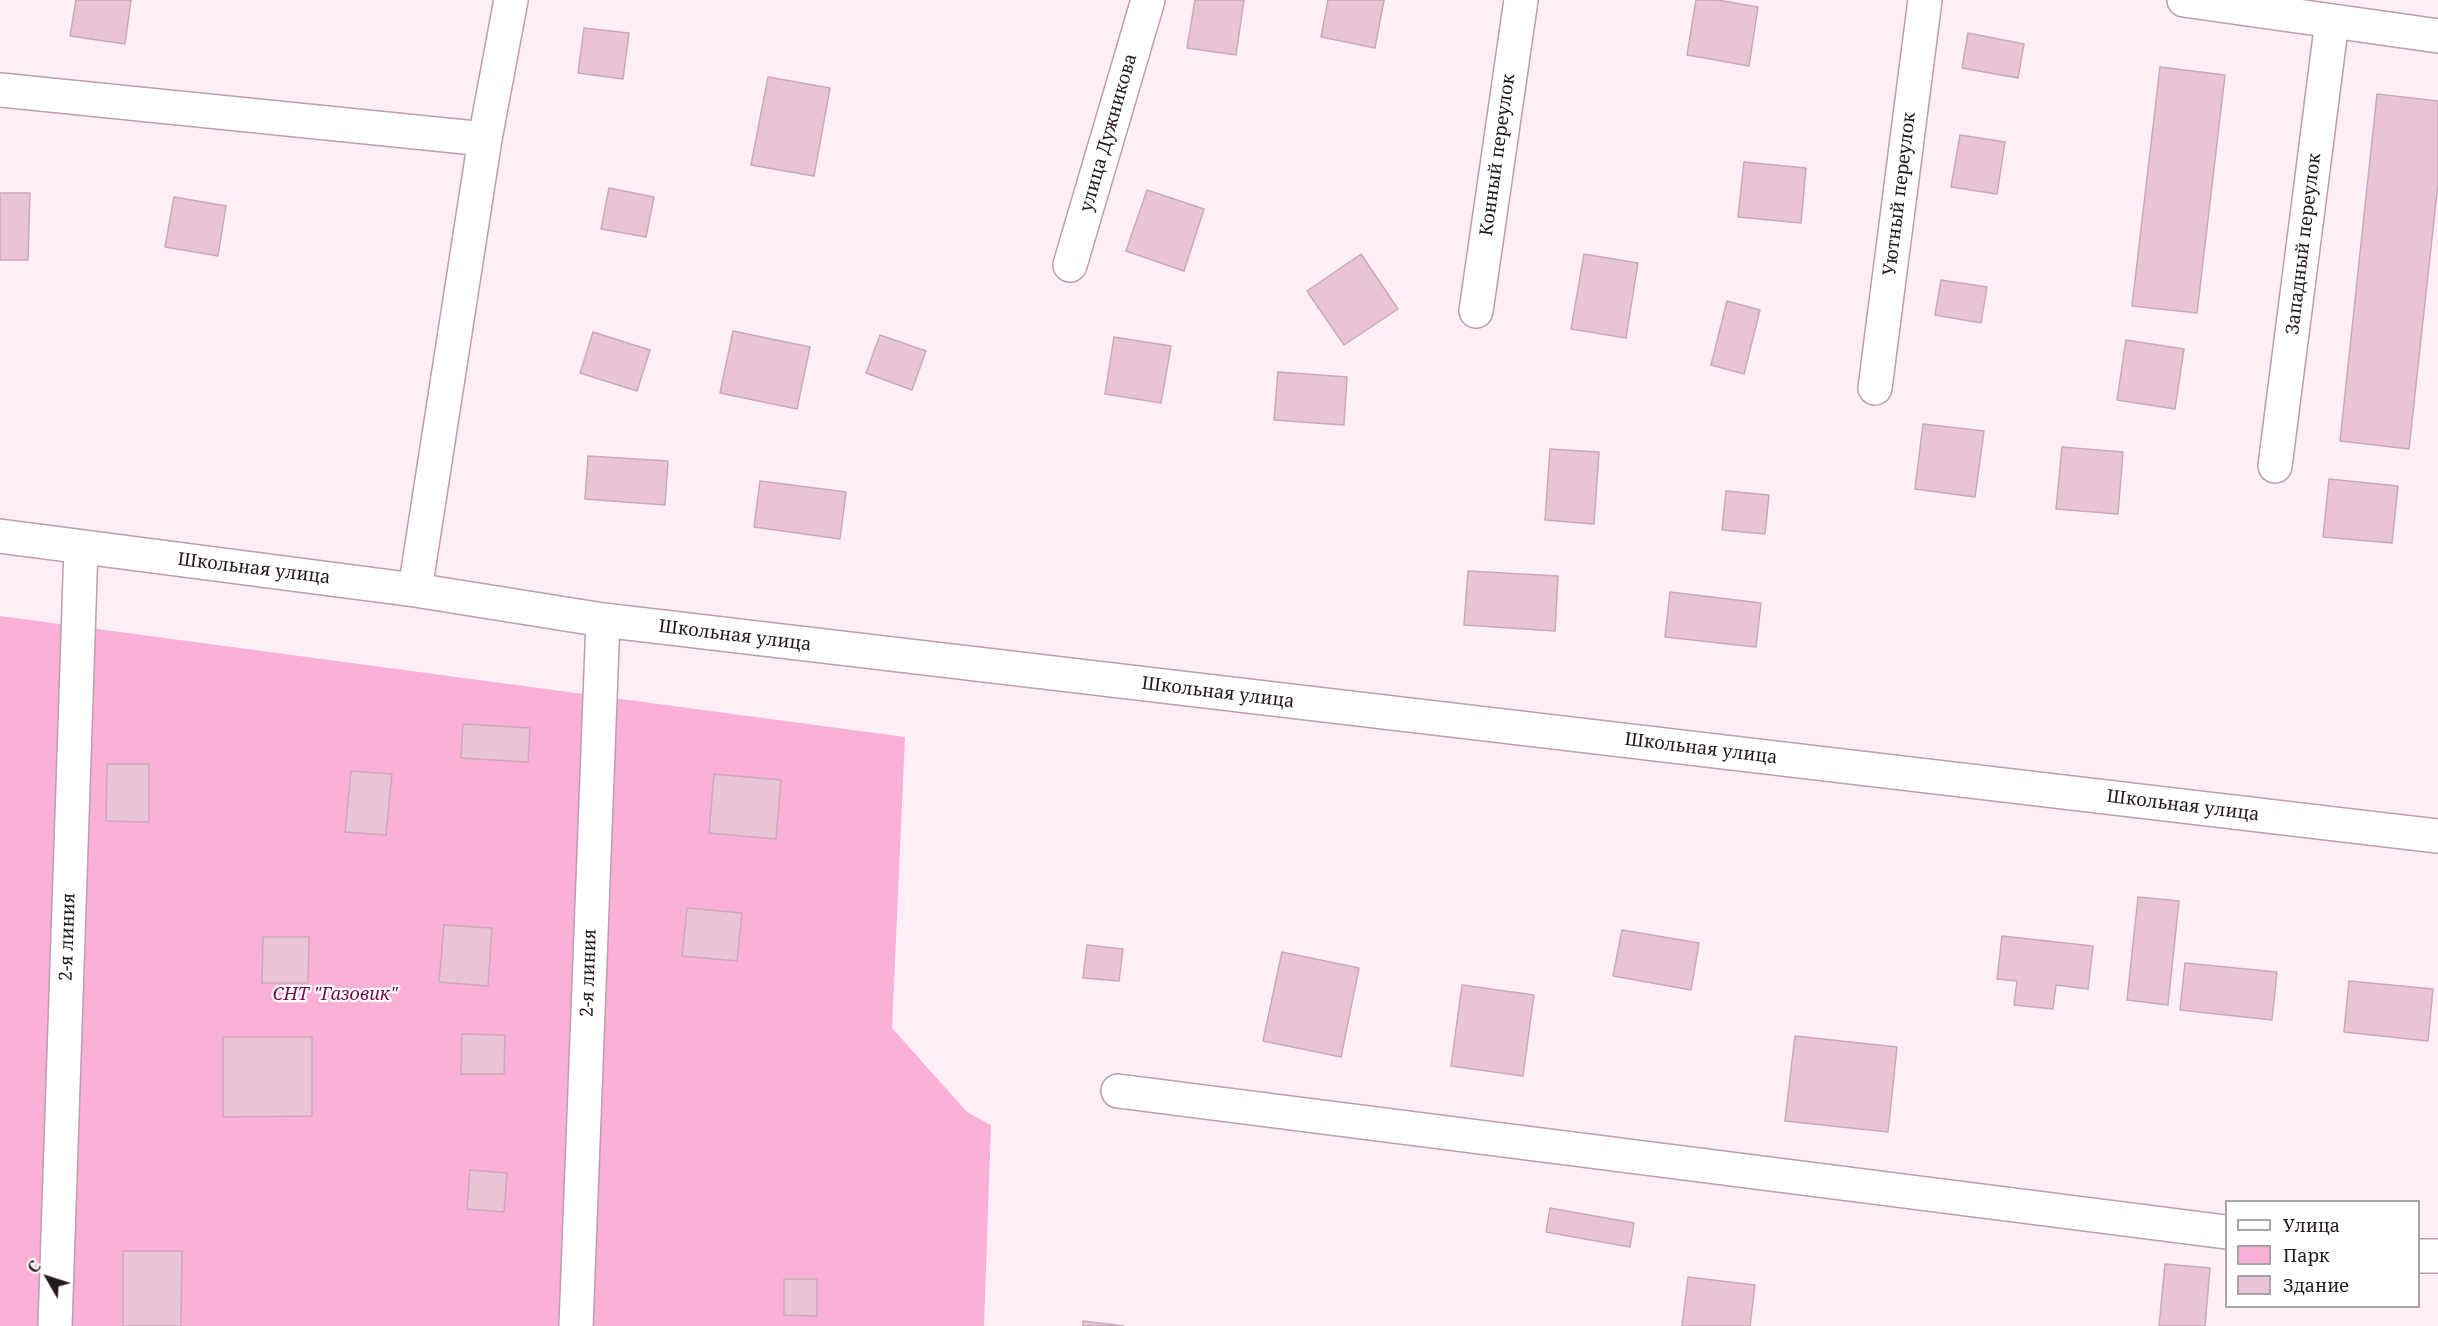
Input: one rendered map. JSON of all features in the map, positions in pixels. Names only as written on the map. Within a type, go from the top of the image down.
[{"type":"street","points":[[415,590],[485,140],[511,0]]},
{"type":"street","name":"улица Дужникова","points":[[1070,266],[1148,0]]},
{"type":"street","name":"Конный переулок","points":[[1476,311],[1521,0]]},
{"type":"street","name":"Уютный переулок","points":[[1875,388],[1924,0]]},
{"type":"street","points":[[2184,0],[2438,36]]},
{"type":"street","name":"Западный переулок","points":[[2275,466],[2332,21]]},
{"type":"street","points":[[0,90],[485,140]]},
{"type":"street","name":"Школьная улица","points":[[0,536],[415,590],[603,620],[2438,836]]},
{"type":"street","name":"2-я линия","points":[[55,1326],[81,547]]},
{"type":"street","name":"2-я линия","points":[[576,1326],[603,620]]},
{"type":"street","points":[[1118,1091],[2225,1232]]},
{"type":"street","points":[[2420,1256],[2438,1256]]},
{"type":"green space","name":"СНТ \"Газовик\"","points":[[0,616],[905,737],[892,1028],[967,1112],[991,1125],[984,1326],[0,1326]]},
{"type":"building","points":[[76,0],[131,0],[125,44],[70,36]]},
{"type":"building","points":[[1195,0],[1244,0],[1236,55],[1187,48]]},
{"type":"building","points":[[1328,0],[1384,0],[1375,48],[1321,37]]},
{"type":"building","points":[[1696,0],[1718,0],[1758,7],[1749,66],[1687,55]]},
{"type":"building","points":[[584,28],[629,33],[623,79],[578,73]]},
{"type":"building","points":[[1968,33],[2024,44],[2018,78],[1962,68]]},
{"type":"building","points":[[2160,67],[2225,75],[2197,313],[2132,306]]},
{"type":"building","points":[[768,77],[830,88],[814,176],[751,165]]},
{"type":"building","points":[[2377,94],[2438,101],[2438,183],[2409,449],[2340,441]]},
{"type":"building","points":[[1960,135],[2005,142],[1997,194],[1951,187]]},
{"type":"building","points":[[1744,162],[1806,168],[1801,223],[1738,217]]},
{"type":"building","points":[[609,188],[654,197],[646,237],[601,229]]},
{"type":"building","points":[[1147,190],[1204,209],[1184,271],[1126,251]]},
{"type":"building","points":[[0,193],[30,193],[28,260],[0,260]]},
{"type":"building","points":[[174,197],[226,206],[218,256],[165,247]]},
{"type":"building","points":[[1361,254],[1398,309],[1344,345],[1307,291]]},
{"type":"building","points":[[1584,254],[1638,263],[1626,338],[1571,329]]},
{"type":"building","points":[[1941,280],[1987,287],[1981,323],[1935,315]]},
{"type":"building","points":[[1727,301],[1760,310],[1744,374],[1711,365]]},
{"type":"building","points":[[733,331],[810,347],[797,409],[720,393]]},
{"type":"building","points":[[593,332],[650,350],[637,391],[580,373]]},
{"type":"building","points":[[880,335],[926,351],[912,390],[866,373]]},
{"type":"building","points":[[1114,337],[1171,346],[1161,403],[1105,394]]},
{"type":"building","points":[[2126,340],[2184,349],[2175,409],[2117,400]]},
{"type":"building","points":[[1278,372],[1347,377],[1344,425],[1274,420]]},
{"type":"building","points":[[1923,424],[1984,431],[1975,497],[1915,489]]},
{"type":"building","points":[[2062,447],[2123,452],[2118,514],[2056,509]]},
{"type":"building","points":[[1550,449],[1599,452],[1594,524],[1545,520]]},
{"type":"building","points":[[588,456],[668,461],[665,505],[585,499]]},
{"type":"building","points":[[2329,479],[2398,486],[2392,543],[2323,537]]},
{"type":"building","points":[[760,481],[846,492],[840,539],[754,527]]},
{"type":"building","points":[[1726,491],[1769,495],[1765,534],[1722,530]]},
{"type":"building","points":[[1468,571],[1558,576],[1555,631],[1464,625]]},
{"type":"building","points":[[1670,592],[1761,603],[1756,647],[1665,637]]},
{"type":"building","points":[[463,724],[530,728],[528,762],[461,758]]},
{"type":"building","points":[[107,764],[149,764],[149,822],[106,821]]},
{"type":"building","points":[[351,771],[392,774],[386,835],[345,832]]},
{"type":"building","points":[[714,774],[781,780],[776,839],[709,833]]},
{"type":"building","points":[[2138,897],[2179,901],[2168,1005],[2127,1000]]},
{"type":"building","points":[[687,908],[742,913],[737,961],[682,956]]},
{"type":"building","points":[[444,925],[492,928],[488,986],[439,982]]},
{"type":"building","points":[[1622,930],[1699,943],[1691,990],[1613,976]]},
{"type":"building","points":[[2002,936],[2093,946],[2088,989],[2056,985],[2053,1009],[2014,1005],[2017,981],[1997,979]]},
{"type":"building","points":[[263,937],[309,937],[308,983],[262,983]]},
{"type":"building","points":[[1087,945],[1123,949],[1119,981],[1083,978]]},
{"type":"building","points":[[1282,952],[1359,968],[1341,1057],[1263,1041]]},
{"type":"building","points":[[2185,963],[2277,972],[2272,1020],[2180,1010]]},
{"type":"building","points":[[2349,981],[2433,989],[2428,1041],[2344,1032]]},
{"type":"building","points":[[1462,985],[1534,995],[1523,1076],[1451,1066]]},
{"type":"building","points":[[462,1034],[505,1035],[504,1074],[461,1074]]},
{"type":"building","points":[[1795,1036],[1897,1047],[1888,1132],[1785,1121]]},
{"type":"building","points":[[223,1037],[312,1037],[312,1116],[223,1117]]},
{"type":"building","points":[[470,1170],[507,1173],[504,1212],[467,1209]]},
{"type":"building","points":[[1550,1208],[1634,1223],[1630,1247],[1546,1232]]},
{"type":"building","points":[[123,1251],[182,1251],[181,1326],[123,1326]]},
{"type":"building","points":[[2165,1264],[2210,1268],[2205,1326],[2159,1326]]},
{"type":"building","points":[[1688,1277],[1755,1285],[1750,1326],[1682,1326]]},
{"type":"building","points":[[784,1279],[817,1279],[817,1316],[784,1315]]},
{"type":"building","points":[[1083,1321],[1124,1326],[1083,1326]]}]
